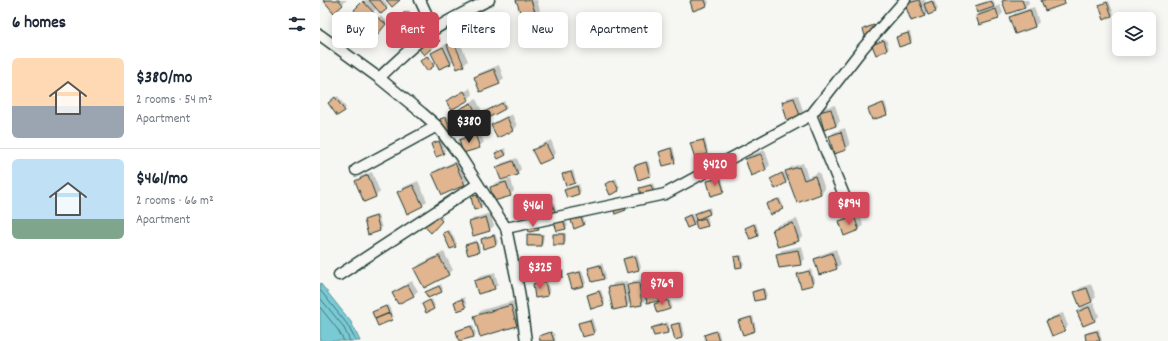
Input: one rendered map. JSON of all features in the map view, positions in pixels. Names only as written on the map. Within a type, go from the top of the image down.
[{"type":"street","points":[[420,0],[426,12]]},
{"type":"street","points":[[439,27],[489,0]]},
{"type":"street","points":[[506,228],[665,194],[811,115],[863,48],[905,0]]},
{"type":"street","points":[[320,35],[380,78],[437,126],[460,156],[506,228],[519,291],[526,341]]},
{"type":"street","points":[[380,78],[411,48]]},
{"type":"street","points":[[811,115],[846,200]]},
{"type":"street","points":[[356,170],[437,126]]},
{"type":"street","points":[[339,275],[478,184]]},
{"type":"water","points":[[320,283],[351,322],[360,341],[320,341]]},
{"type":"building","points":[[323,0],[339,0],[343,5],[333,12]]},
{"type":"building","points":[[369,0],[380,0],[387,9],[381,14]]},
{"type":"building","points":[[386,0],[400,0],[392,7]]},
{"type":"building","points":[[516,0],[531,0],[535,12],[520,12]]},
{"type":"building","points":[[705,0],[707,6],[693,11],[690,1]]},
{"type":"building","points":[[919,0],[925,16],[911,21],[905,4]]},
{"type":"building","points":[[1022,0],[1025,8],[1007,14],[1002,1]]},
{"type":"building","points":[[1041,0],[1064,0],[1065,4],[1045,11]]},
{"type":"building","points":[[363,1],[373,12],[356,12],[354,10]]},
{"type":"building","points":[[932,1],[936,12],[928,15],[924,4]]},
{"type":"building","points":[[991,1],[994,7],[977,13],[975,6]]},
{"type":"building","points":[[1107,2],[1112,16],[1104,20],[1099,5]]},
{"type":"building","points":[[996,9],[999,19],[979,25],[976,16]]},
{"type":"building","points":[[1030,10],[1035,27],[1015,34],[1009,17]]},
{"type":"building","points":[[378,18],[386,24],[378,34]]},
{"type":"building","points":[[874,25],[878,35],[866,39],[863,29]]},
{"type":"building","points":[[908,33],[911,43],[899,47],[896,37]]},
{"type":"building","points":[[884,40],[887,50],[876,55],[872,45]]},
{"type":"building","points":[[443,47],[451,64],[439,69],[431,53]]},
{"type":"building","points":[[418,48],[432,48],[424,55]]},
{"type":"building","points":[[448,48],[456,48],[464,66],[457,69]]},
{"type":"building","points":[[427,56],[434,66],[427,71],[420,61]]},
{"type":"building","points":[[494,69],[500,84],[480,92],[474,77]]},
{"type":"building","points":[[464,91],[469,100],[451,110],[446,101]]},
{"type":"building","points":[[335,97],[345,111],[337,116],[328,103]]},
{"type":"building","points":[[794,98],[800,116],[787,120],[782,102]]},
{"type":"building","points":[[471,103],[482,124],[465,133],[454,112]]},
{"type":"building","points":[[502,103],[505,109],[488,118],[484,112]]},
{"type":"building","points":[[883,103],[887,115],[872,120],[868,109]]},
{"type":"building","points":[[831,109],[836,126],[824,130],[819,112]]},
{"type":"building","points":[[446,117],[450,130],[443,132],[440,119]]},
{"type":"building","points":[[507,117],[513,131],[497,138],[491,125]]},
{"type":"building","points":[[841,132],[846,150],[834,154],[829,136]]},
{"type":"building","points":[[475,134],[480,148],[463,153],[459,140]]},
{"type":"building","points":[[703,140],[707,154],[695,158],[690,143]]},
{"type":"building","points":[[439,141],[444,154],[436,157],[431,144]]},
{"type":"building","points":[[546,144],[553,158],[539,164],[532,150]]},
{"type":"building","points":[[671,148],[675,163],[663,166],[659,152]]},
{"type":"building","points":[[503,150],[506,155],[498,159],[495,153]]},
{"type":"building","points":[[761,154],[766,170],[751,176],[745,159]]},
{"type":"building","points":[[709,157],[713,171],[701,175],[696,161]]},
{"type":"building","points":[[513,161],[518,175],[501,180],[496,167]]},
{"type":"building","points":[[646,162],[650,176],[638,180],[634,166]]},
{"type":"building","points":[[455,163],[465,185],[442,195],[432,173]]},
{"type":"building","points":[[799,167],[804,180],[815,176],[821,194],[797,203],[785,171]]},
{"type":"building","points":[[571,172],[575,183],[566,186],[562,174]]},
{"type":"building","points":[[782,173],[786,183],[775,189],[770,179]]},
{"type":"building","points":[[368,175],[376,197],[364,202],[355,181]]},
{"type":"building","points":[[720,178],[724,192],[711,196],[707,181]]},
{"type":"building","points":[[614,180],[619,191],[610,195],[605,184]]},
{"type":"building","points":[[506,182],[511,196],[494,201],[490,187]]},
{"type":"building","points":[[413,185],[423,206],[407,214],[397,192]]},
{"type":"building","points":[[651,185],[656,199],[643,202],[639,188]]},
{"type":"building","points":[[577,186],[579,194],[567,198],[564,190]]},
{"type":"building","points":[[477,195],[481,208],[474,210],[471,197]]},
{"type":"building","points":[[778,199],[783,209],[770,215],[766,204]]},
{"type":"building","points":[[552,204],[556,214],[539,219],[536,209]]},
{"type":"building","points":[[624,205],[626,210],[615,214],[613,208]]},
{"type":"building","points":[[708,209],[710,214],[696,220],[694,214]]},
{"type":"building","points":[[578,211],[584,225],[574,229],[569,215]]},
{"type":"building","points":[[561,213],[566,229],[557,231],[552,216]]},
{"type":"building","points":[[435,214],[442,221],[431,233],[424,226]]},
{"type":"building","points":[[690,215],[694,225],[687,228],[683,218]]},
{"type":"building","points":[[376,216],[380,231],[368,235],[364,220]]},
{"type":"building","points":[[854,216],[859,230],[844,236],[839,221]]},
{"type":"building","points":[[486,217],[490,231],[473,236],[469,222]]},
{"type":"building","points":[[705,218],[708,226],[697,229],[695,221]]},
{"type":"building","points":[[537,223],[539,230],[529,232],[527,226]]},
{"type":"building","points":[[793,223],[799,241],[778,247],[772,229]]},
{"type":"building","points":[[754,224],[758,236],[750,239],[745,228]]},
{"type":"building","points":[[448,231],[456,247],[450,249],[443,233]]},
{"type":"building","points":[[527,234],[542,235],[541,246],[527,246]]},
{"type":"building","points":[[553,234],[564,234],[564,245],[553,245]]},
{"type":"building","points":[[494,235],[496,245],[483,249],[481,239]]},
{"type":"building","points":[[476,242],[479,252],[468,255],[465,245]]},
{"type":"building","points":[[798,250],[801,265],[779,268],[776,254]]},
{"type":"building","points":[[832,253],[837,269],[819,275],[814,259]]},
{"type":"building","points":[[439,256],[449,275],[424,288],[414,269]]},
{"type":"building","points":[[635,256],[639,270],[627,273],[623,259]]},
{"type":"building","points":[[740,256],[742,267],[736,268],[734,257]]},
{"type":"building","points":[[554,261],[557,270],[533,278],[530,270]]},
{"type":"building","points":[[600,265],[604,279],[592,282],[588,268]]},
{"type":"building","points":[[562,271],[563,277],[551,279],[550,273]]},
{"type":"building","points":[[809,271],[813,285],[801,288],[797,274]]},
{"type":"building","points":[[580,272],[584,286],[572,289],[568,275]]},
{"type":"building","points":[[491,276],[495,289],[478,294],[474,281]]},
{"type":"building","points":[[545,281],[548,296],[535,298],[533,284]]},
{"type":"building","points":[[669,282],[672,294],[662,296],[660,284]]},
{"type":"building","points":[[639,283],[642,305],[631,307],[627,285]]},
{"type":"building","points":[[408,285],[414,296],[398,304],[392,293]]},
{"type":"building","points":[[623,285],[627,307],[613,310],[608,287]]},
{"type":"building","points":[[439,286],[442,292],[428,298],[425,292]]},
{"type":"building","points":[[657,286],[660,301],[647,303],[644,288]]},
{"type":"building","points":[[1087,288],[1092,302],[1080,307],[1074,292]]},
{"type":"building","points":[[763,289],[765,299],[754,301],[752,292]]},
{"type":"building","points":[[599,291],[604,305],[591,309],[587,295]]},
{"type":"building","points":[[462,299],[466,308],[457,311],[454,302]]},
{"type":"building","points":[[430,300],[434,309],[426,313],[422,304]]},
{"type":"building","points":[[668,300],[670,309],[657,313],[654,304]]},
{"type":"building","points":[[511,305],[517,326],[480,337],[474,316]]},
{"type":"building","points":[[386,306],[389,313],[375,319],[372,312]]},
{"type":"building","points":[[1089,307],[1095,321],[1083,326],[1077,312]]},
{"type":"building","points":[[390,313],[392,320],[378,326],[375,319]]},
{"type":"building","points":[[1059,316],[1065,331],[1052,336],[1046,321]]},
{"type":"building","points":[[751,317],[755,331],[743,335],[738,321]]},
{"type":"building","points":[[590,320],[594,334],[582,337],[578,323]]},
{"type":"building","points":[[679,323],[682,338],[675,340],[671,325]]},
{"type":"building","points":[[666,324],[668,333],[654,336],[651,328]]},
{"type":"building","points":[[471,326],[474,337],[459,341],[456,331]]},
{"type":"building","points":[[716,331],[719,341],[706,341],[704,335]]},
{"type":"building","points":[[1097,331],[1100,341],[1086,341],[1085,334]]},
{"type":"building","points":[[551,332],[554,341],[540,341],[539,336]]}]
